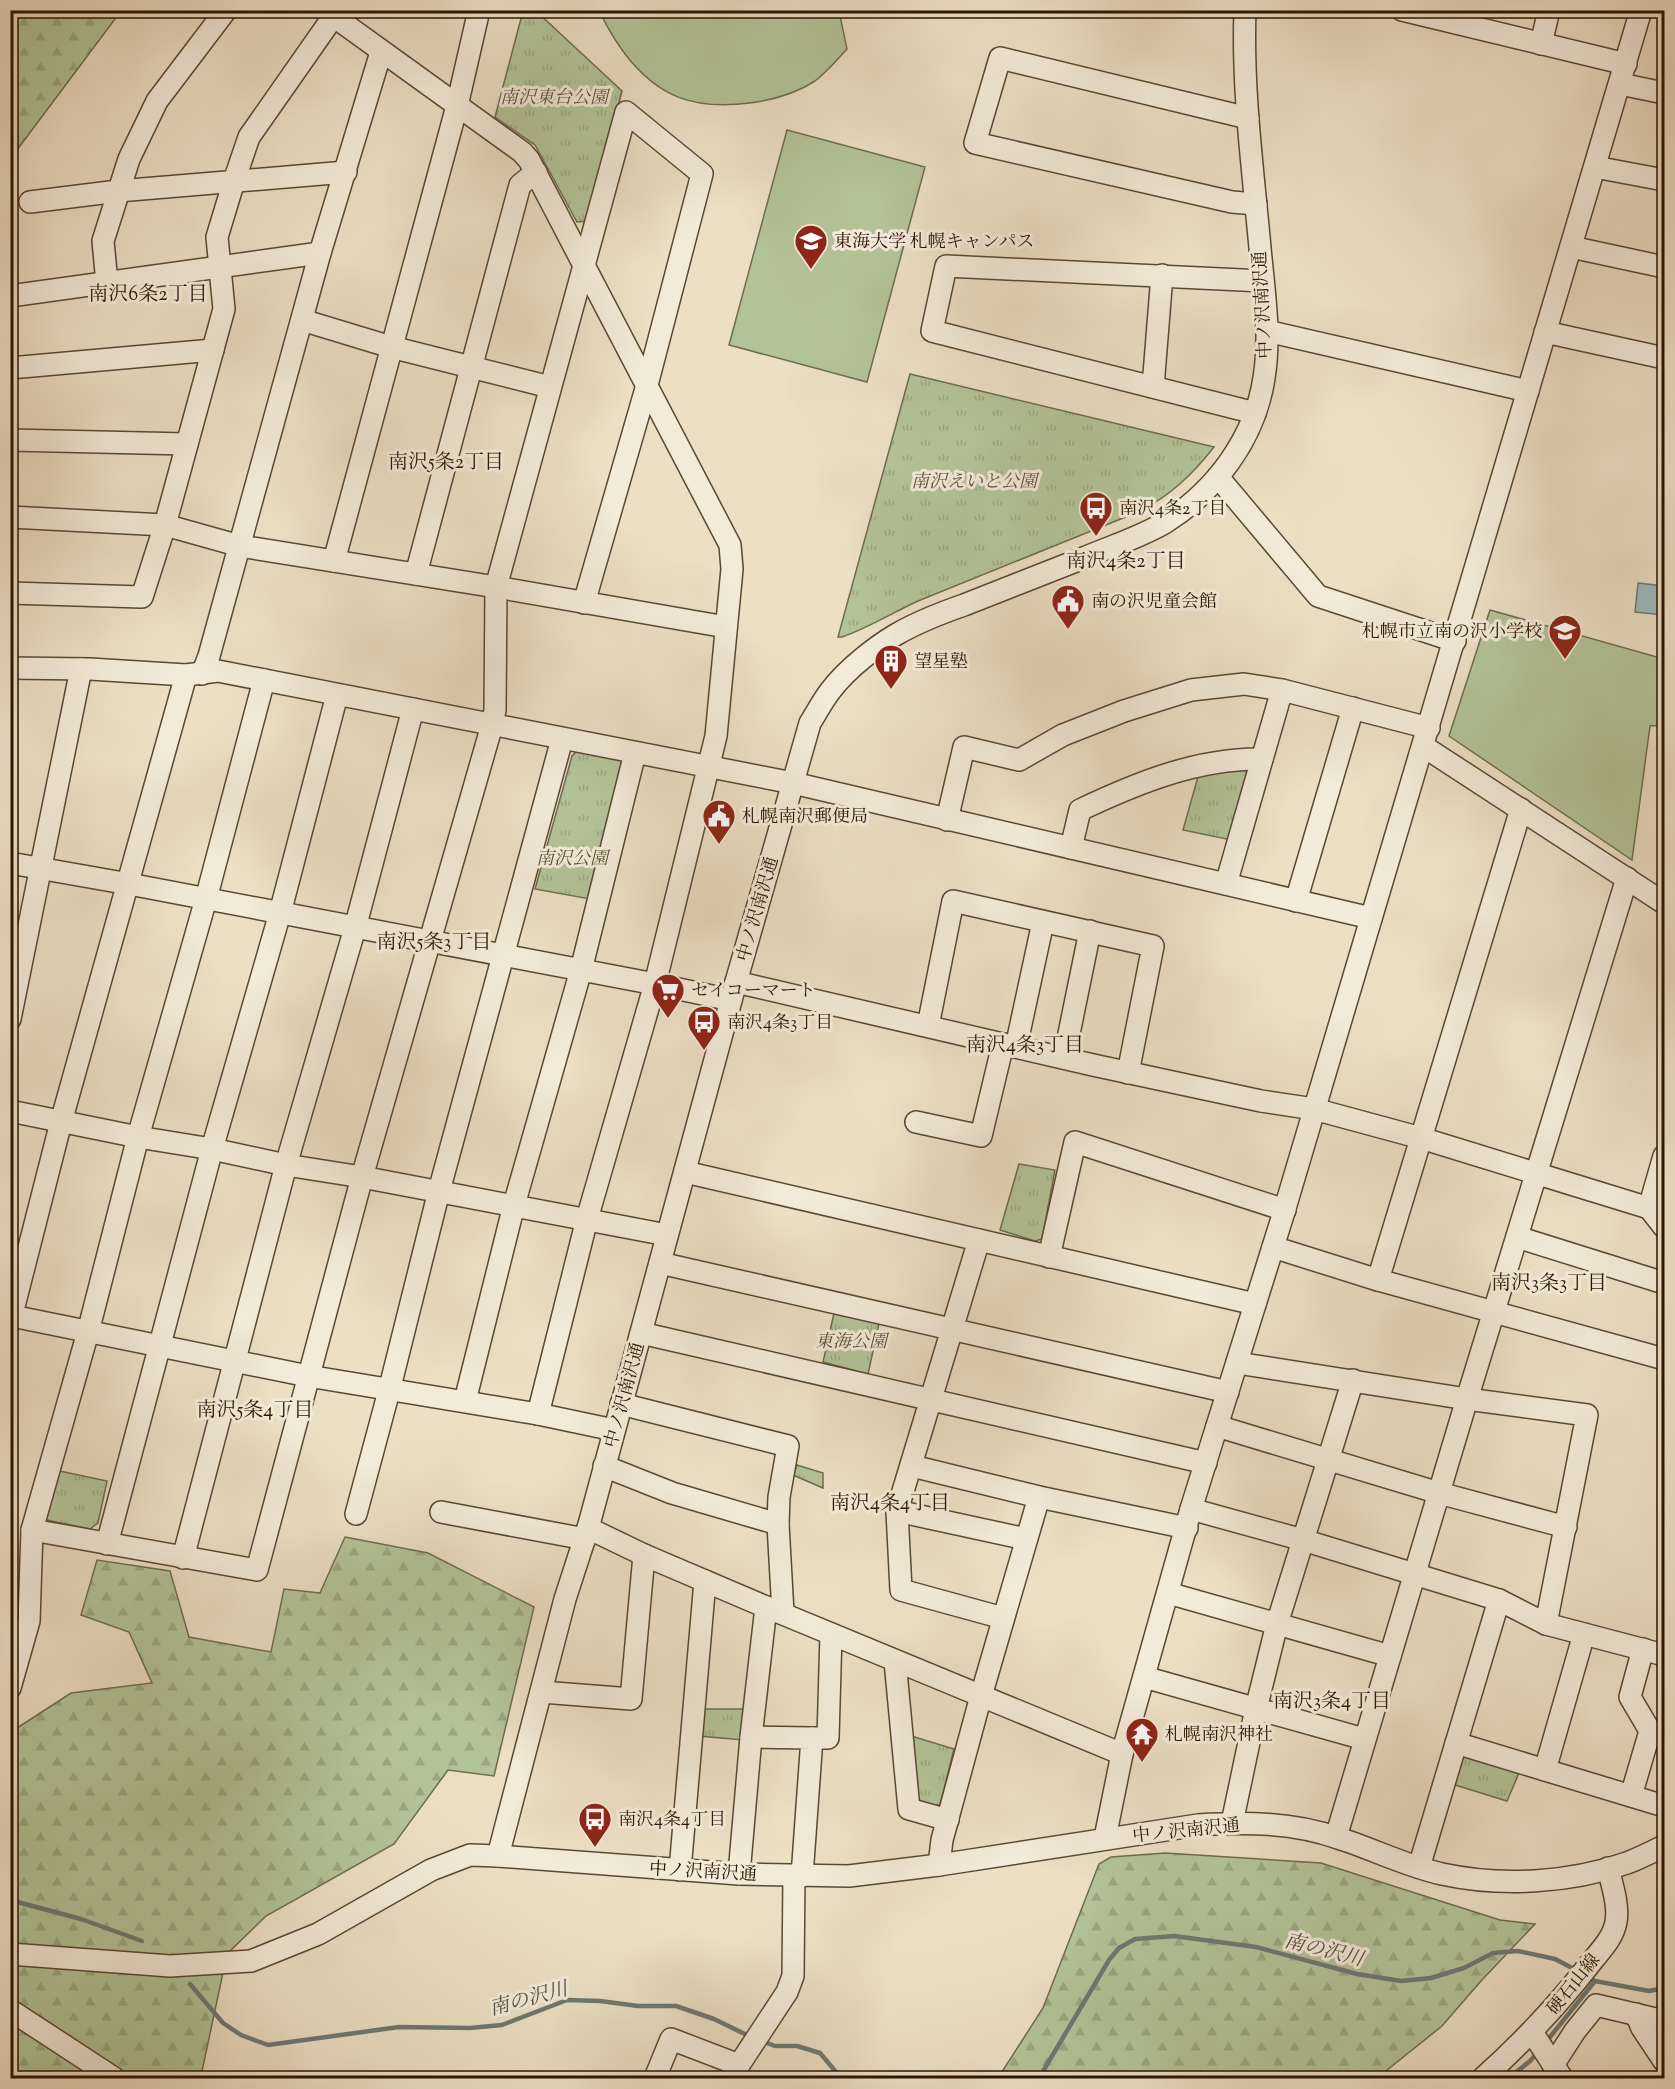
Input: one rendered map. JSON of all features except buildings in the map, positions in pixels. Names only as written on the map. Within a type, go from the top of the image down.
[{"type":"street","points":[[107,283],[103,241],[129,159],[157,101],[226,10]]},
{"type":"street","points":[[334,561],[457,106],[479,10]]},
{"type":"street","name":"中ノ沢南沢通","points":[[1245,10],[1244,43],[1248,118],[1267,331],[1264,380],[1255,413],[1239,447],[1218,477],[1188,506],[1142,534],[923,621],[897,634],[864,657],[832,689],[810,723],[734,991],[586,1534],[565,1599],[543,1692],[498,1856],[632,1868],[739,1874],[849,1876],[939,1865],[1105,1838],[1232,1823],[1284,1825],[1336,1837],[1441,1874],[1495,1882],[1550,1880],[1608,1868],[1628,1863],[1665,1846]]},
{"type":"street","points":[[1402,10],[1626,63]]},
{"type":"street","points":[[1541,44],[1549,10]]},
{"type":"street","points":[[1105,1838],[1122,1754],[1189,1519],[1285,1210],[1641,10]]},
{"type":"street","points":[[10,593],[142,597],[165,525],[224,309],[217,237],[234,181],[249,137],[329,14],[522,152],[536,172],[584,262],[730,545],[732,569],[716,736],[655,984],[587,1219],[538,1414]]},
{"type":"street","points":[[381,52],[320,253],[209,656],[194,674],[129,884],[61,1122],[11,1319],[389,1391],[465,1401],[614,1430]]},
{"type":"street","points":[[1248,118],[1000,58],[975,143],[1232,202],[1256,204]]},
{"type":"street","points":[[1620,84],[1665,93]]},
{"type":"street","points":[[32,1530],[257,1570],[362,1177],[492,725],[495,710],[496,587],[626,112],[702,174],[647,385],[584,603]]},
{"type":"street","points":[[1596,167],[1665,180]]},
{"type":"street","points":[[30,202],[118,191],[346,172]]},
{"type":"street","points":[[416,574],[520,185],[536,172]]},
{"type":"street","points":[[1571,247],[1665,267]]},
{"type":"street","points":[[10,296],[320,253]]},
{"type":"street","points":[[1255,413],[932,331],[946,266],[1263,280]]},
{"type":"street","points":[[1153,387],[1162,275]]},
{"type":"street","points":[[302,320],[391,346],[550,387]]},
{"type":"street","points":[[1267,331],[1528,391]]},
{"type":"street","points":[[1545,332],[1665,358]]},
{"type":"street","points":[[10,368],[213,350]]},
{"type":"street","points":[[10,440],[187,444]]},
{"type":"street","points":[[1218,477],[1318,596],[1455,641]]},
{"type":"street","points":[[10,517],[165,525],[240,546],[726,627]]},
{"type":"street","points":[[10,668],[194,674],[218,671],[793,783],[1371,918]]},
{"type":"street","points":[[10,1019],[81,669]]},
{"type":"street","points":[[10,1688],[29,1621],[32,1530],[88,1332],[138,1137],[206,899],[264,680]]},
{"type":"street","points":[[947,820],[964,747],[1019,760],[1064,735],[1124,711],[1191,690],[1244,684],[1282,690],[1353,708],[1426,737],[1521,809],[1665,903]]},
{"type":"street","points":[[1226,884],[1282,690]]},
{"type":"street","points":[[107,1544],[212,1149],[280,913],[337,695]]},
{"type":"street","points":[[1296,901],[1353,708]]},
{"type":"street","points":[[183,1558],[286,1165],[355,928],[412,709]]},
{"type":"street","points":[[356,1514],[439,1191],[562,738]]},
{"type":"street","points":[[465,1401],[514,1205],[581,970],[635,753]]},
{"type":"street","points":[[1071,849],[1080,810],[1124,789],[1183,770],[1215,763],[1236,759],[1262,759]]},
{"type":"street","points":[[1378,1280],[1521,809]]},
{"type":"street","points":[[10,863],[655,984],[734,991],[928,1026],[1128,1073],[1261,1101],[1314,1109],[1421,1138],[1649,1208],[1665,1227]]},
{"type":"street","points":[[1336,1837],[1467,1399],[1627,878]]},
{"type":"street","points":[[928,1026],[953,901],[1090,931],[1153,946],[1128,1073]]},
{"type":"street","points":[[916,1122],[981,1136],[1009,1046],[1043,922]]},
{"type":"street","points":[[1064,1058],[1090,931]]},
{"type":"street","points":[[10,1110],[138,1137],[668,1235]]},
{"type":"street","points":[[1049,1257],[1075,1142],[1285,1210]]},
{"type":"street","points":[[1649,1208],[1665,1156]]},
{"type":"street","points":[[685,1172],[1255,1304]]},
{"type":"street","points":[[1517,1237],[1665,1283]]},
{"type":"street","points":[[979,1240],[897,1511],[901,1590],[1004,1618]]},
{"type":"street","points":[[1273,1246],[1378,1280],[1665,1359]]},
{"type":"street","points":[[660,1263],[1228,1392]]},
{"type":"street","points":[[641,1333],[1206,1463]]},
{"type":"street","points":[[1237,1363],[1467,1399],[1587,1415],[1546,1624]]},
{"type":"street","points":[[1232,1823],[1256,1708],[1277,1624],[1353,1380]]},
{"type":"street","points":[[621,1404],[788,1446],[779,1497],[775,1610],[751,1737],[739,1874]]},
{"type":"street","points":[[1217,1425],[1439,1493],[1566,1527]]},
{"type":"street","points":[[604,1466],[672,1493],[778,1524]]},
{"type":"street","points":[[912,1466],[1039,1497],[1189,1519],[1303,1540],[1498,1600],[1546,1624],[1665,1655]]},
{"type":"street","points":[[939,1865],[948,1820],[981,1696],[1039,1497]]},
{"type":"street","points":[[897,1511],[1026,1539]]},
{"type":"street","points":[[441,1512],[586,1534],[644,1555],[1122,1754]]},
{"type":"street","points":[[543,1692],[631,1699],[644,1555]]},
{"type":"street","points":[[680,1870],[705,1581]]},
{"type":"street","points":[[1168,1593],[1390,1656]]},
{"type":"street","points":[[1419,1867],[1498,1600]]},
{"type":"street","points":[[751,1737],[828,1738],[831,1634]]},
{"type":"street","points":[[1545,1770],[1584,1634]]},
{"type":"street","points":[[1631,1796],[1650,1731],[1630,1697],[1643,1649]]},
{"type":"street","points":[[895,1661],[909,1809],[948,1820]]},
{"type":"street","points":[[1144,1677],[1364,1739]]},
{"type":"street","points":[[655,2079],[671,2039],[739,2064],[787,1992],[793,1976],[798,1876],[812,1738]]},
{"type":"street","points":[[1456,1743],[1665,1806]]},
{"type":"street","points":[[10,1954],[170,1966],[251,1961],[318,1934],[431,1870],[470,1855],[498,1856]]},
{"type":"street","name":"硬石山線","points":[[1483,2079],[1532,2032],[1568,1992],[1610,1938],[1616,1923],[1616,1908],[1608,1868]]},
{"type":"street","points":[[1557,2072],[1575,2031],[1596,2005],[1665,2021]]},
{"type":"street","points":[[10,2010],[114,2079]]},
{"type":"street","points":[[1636,2014],[1642,2028],[1665,2061]]},
{"type":"street","points":[[1532,2032],[1557,2072]]},
{"type":"green space","points":[[10,11],[121,11],[11,158]]},
{"type":"green space","name":"南沢東台公園","points":[[523,11],[536,11],[622,91],[588,221],[577,222],[535,145],[495,117]]},
{"type":"green space","points":[[600,11],[839,11],[847,49],[815,81],[784,96],[759,102],[730,105],[695,102],[665,91],[638,69],[614,38]]},
{"type":"green space","points":[[787,130],[925,167],[867,382],[729,345]]},
{"type":"green space","name":"南沢えいと公園","points":[[910,374],[1214,447],[1180,484],[1138,512],[918,601],[861,629],[838,637]]},
{"type":"green space","points":[[1490,610],[1664,659],[1664,725],[1650,726],[1632,860],[1449,736]]},
{"type":"green space","name":"南沢公園","points":[[577,751],[622,758],[625,767],[590,899],[535,889],[572,756]]},
{"type":"green space","points":[[1254,766],[1231,840],[1183,830],[1199,773]]},
{"type":"green space","points":[[1019,1164],[1055,1170],[1042,1239],[1035,1241],[1000,1230]]},
{"type":"green space","name":"東海公園","points":[[835,1309],[880,1319],[868,1374],[823,1362]]},
{"type":"green space","points":[[797,1465],[823,1473],[823,1488],[793,1475]]},
{"type":"green space","points":[[55,1470],[107,1481],[98,1523],[90,1529],[42,1519]]},
{"type":"green space","points":[[345,1537],[428,1553],[534,1607],[494,1776],[448,1770],[394,1844],[266,1916],[227,1954],[202,2071],[208,2078],[11,2078],[11,1732],[71,1693],[152,1683],[129,1632],[81,1615],[97,1560],[170,1571],[189,1637],[271,1652],[284,1589],[320,1593]]},
{"type":"green space","points":[[703,1709],[744,1709],[743,1740],[699,1736]]},
{"type":"green space","points":[[908,1735],[954,1749],[940,1805],[916,1805]]},
{"type":"green space","points":[[1470,1755],[1519,1773],[1507,1801],[1455,1785],[1462,1756]]},
{"type":"green space","points":[[1165,1853],[1321,1863],[1500,1920],[1535,1924],[1442,2026],[1377,2078],[998,2078],[1043,2008],[1099,1864],[1111,1857]]},
{"type":"water","points":[[1638,583],[1664,586],[1664,615],[1635,612]]},
{"type":"waterway","name":"南の沢川","points":[[10,1900],[81,1919],[142,1941]]},
{"type":"waterway","name":"南の沢川","points":[[1039,2078],[1109,1960],[1119,1948],[1135,1939],[1174,1936],[1256,1947],[1357,1974],[1401,1981],[1431,1978],[1464,1968],[1493,1953],[1518,1951],[1555,1959],[1576,1970]]},
{"type":"waterway","name":"南の沢川","points":[[1588,1978],[1649,1991],[1664,1988]]},
{"type":"waterway","points":[[1546,2042],[1595,1981]]},
{"type":"waterway","name":"南の沢川","points":[[190,1984],[223,2023],[241,2035],[268,2045],[399,2027],[470,2028],[502,2025],[567,2000],[638,2006],[676,2006],[714,2019],[751,2037]]},
{"type":"waterway","name":"南の沢川","points":[[762,2041],[775,2046],[797,2046],[820,2053],[841,2078]]},
{"type":"waterway","points":[[1509,2078],[1539,2051]]},
{"type":"place","name":"東海大学 札幌キャンパス","points":[[811,270]]},
{"type":"place","name":"南沢4条2丁目","points":[[1096,537]]},
{"type":"place","name":"南の沢児童会館","points":[[1068,630]]},
{"type":"place","name":"札幌市立南の沢小学校","points":[[1565,660]]},
{"type":"place","name":"望星塾","points":[[891,690]]},
{"type":"place","name":"札幌南沢郵便局","points":[[719,845]]},
{"type":"place","name":"セイコーマート","points":[[668,1019]]},
{"type":"place","name":"南沢4条3丁目","points":[[704,1051]]},
{"type":"place","name":"札幌南沢神社","points":[[1142,1763]]},
{"type":"place","name":"南沢4条4丁目","points":[[595,1848]]},
{"type":"district","name":"南沢6条2丁目","points":[[148,293]]},
{"type":"district","name":"南沢5条2丁目","points":[[446,461]]},
{"type":"district","name":"南沢4条2丁目","points":[[1126,560]]},
{"type":"district","name":"南沢5条3丁目","points":[[434,941]]},
{"type":"district","name":"南沢4条3丁目","points":[[1025,1044]]},
{"type":"district","name":"南沢3条3丁目","points":[[1549,1282]]},
{"type":"district","name":"南沢5条4丁目","points":[[255,1409]]},
{"type":"district","name":"南沢4条4丁目","points":[[890,1502]]},
{"type":"district","name":"南沢3条4丁目","points":[[1332,1700]]}]
